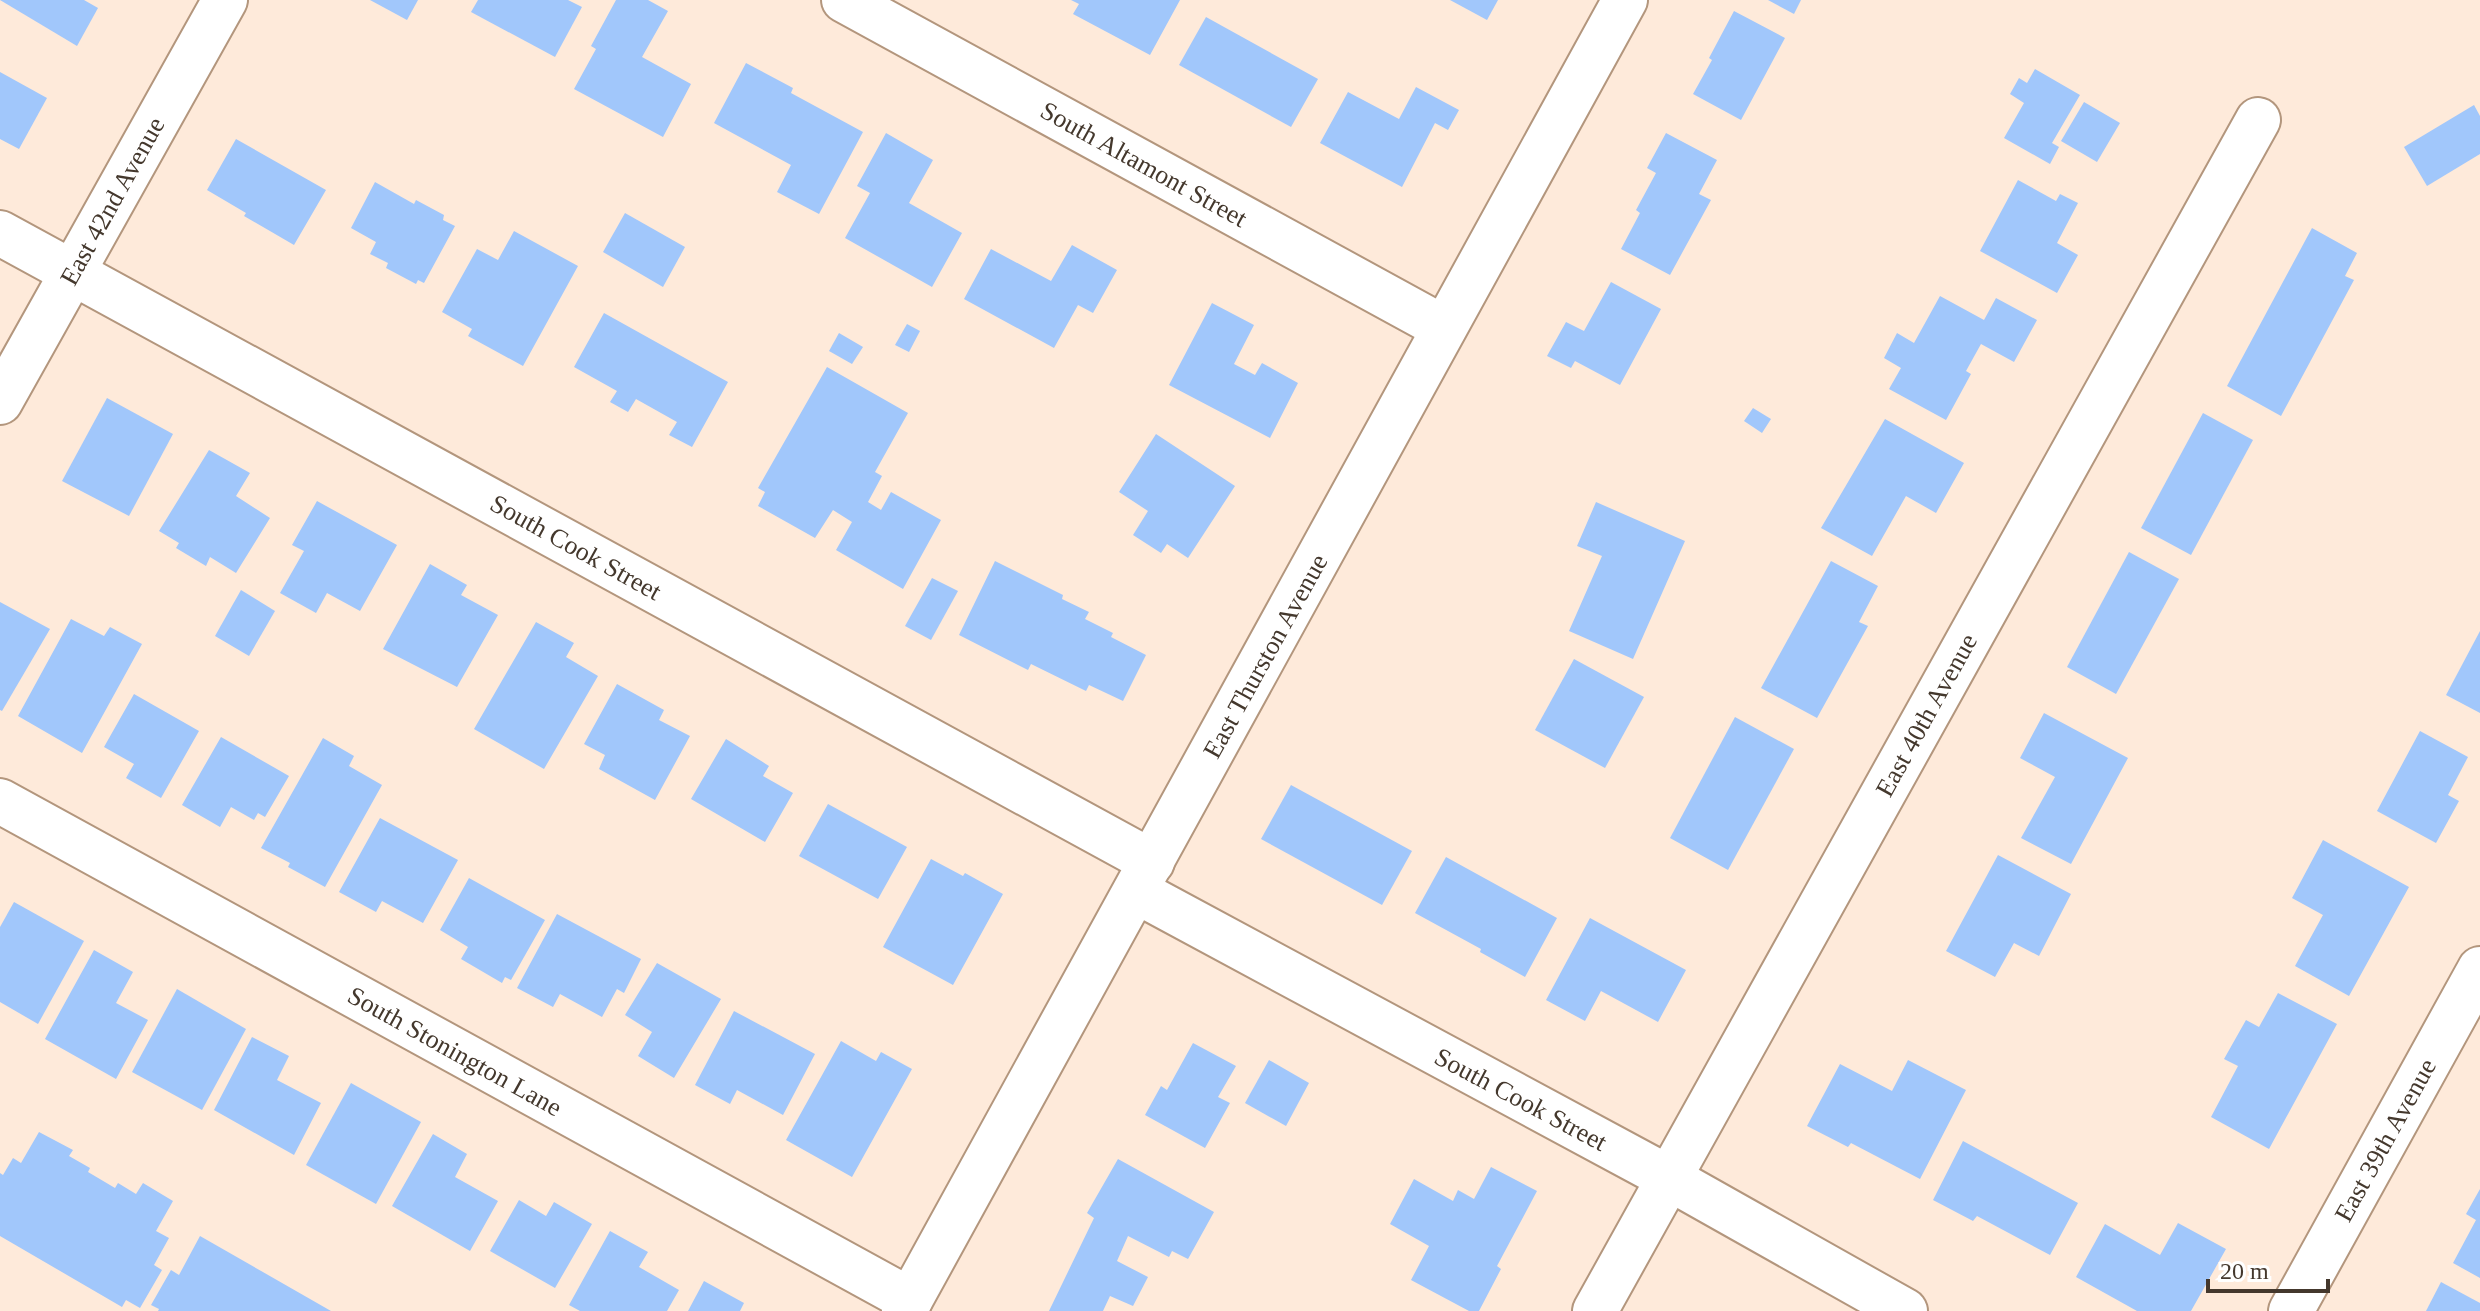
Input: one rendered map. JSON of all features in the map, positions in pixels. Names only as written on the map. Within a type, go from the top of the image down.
[{"type":"street","name":"East 42nd Avenue","points":[[0,402],[225,0]]},
{"type":"street","name":"South Altamont Street","points":[[844,0],[1444,328]]},
{"type":"street","name":"East Thurston Avenue","points":[[907,1306],[1625,0]]},
{"type":"street","name":"East 40th Avenue","points":[[1595,1311],[2258,120]]},
{"type":"street","name":"South Cook Street","points":[[0,233],[1144,876],[1905,1311]]},
{"type":"street","name":"South Stonington Lane","points":[[0,801],[907,1306]]},
{"type":"street","name":"East 39th Avenue","points":[[2291,1311],[2480,969]]},
{"type":"building","points":[[0,0],[84,0],[98,8],[77,46]]},
{"type":"building","points":[[370,0],[418,0],[407,20]]},
{"type":"building","points":[[478,0],[568,0],[582,7],[555,57],[471,12]]},
{"type":"building","points":[[616,0],[648,0],[668,11],[642,57],[691,84],[663,137],[574,89],[596,49],[591,46]]},
{"type":"building","points":[[1071,0],[1180,0],[1150,55],[1073,14],[1079,4]]},
{"type":"building","points":[[1450,0],[1498,0],[1487,20]]},
{"type":"building","points":[[1768,0],[1801,0],[1794,14]]},
{"type":"building","points":[[1734,11],[1785,38],[1741,120],[1693,94]]},
{"type":"building","points":[[1206,17],[1318,79],[1291,127],[1179,65]]},
{"type":"building","points":[[746,63],[793,88],[791,93],[863,132],[819,214],[777,192],[791,165],[714,123]]},
{"type":"building","points":[[2035,69],[2080,95],[2052,143],[2059,147],[2050,164],[2004,138],[2024,103],[2010,94],[2019,78],[2027,83]]},
{"type":"building","points":[[0,72],[47,98],[19,149],[0,139]]},
{"type":"building","points":[[1416,87],[1459,110],[1448,130],[1435,123],[1402,187],[1320,143],[1348,92],[1399,119]]},
{"type":"building","points":[[2084,102],[2120,123],[2097,162],[2061,141]]},
{"type":"building","points":[[2474,105],[2480,116],[2480,154],[2427,186],[2404,147]]},
{"type":"building","points":[[886,133],[933,160],[909,203],[962,233],[932,287],[845,238],[870,193],[857,186]]},
{"type":"building","points":[[1666,133],[1717,160],[1699,194],[1711,200],[1670,275],[1621,249],[1640,213],[1636,210],[1656,173],[1647,168]]},
{"type":"building","points":[[236,139],[326,190],[294,245],[207,190]]},
{"type":"building","points":[[2018,180],[2056,201],[2060,194],[2078,203],[2057,243],[2078,255],[2057,293],[1980,251]]},
{"type":"building","points":[[375,182],[414,204],[416,200],[444,215],[443,220],[455,226],[424,283],[418,280],[416,284],[386,268],[388,263],[370,254],[376,242],[351,228]]},
{"type":"building","points":[[625,213],[685,247],[663,287],[603,252]]},
{"type":"building","points":[[2312,228],[2357,253],[2345,276],[2354,280],[2281,416],[2227,386]]},
{"type":"building","points":[[514,231],[578,266],[523,366],[468,336],[472,329],[442,312],[477,249],[498,260]]},
{"type":"building","points":[[1072,245],[1117,270],[1093,313],[1078,305],[1054,348],[964,299],[991,249],[1051,281]]},
{"type":"building","points":[[1611,282],[1661,309],[1620,385],[1575,361],[1571,368],[1547,356],[1566,322],[1584,331]]},
{"type":"building","points":[[1940,296],[1984,320],[1996,298],[2037,320],[2014,362],[1981,344],[1966,371],[1971,374],[1946,420],[1889,389],[1901,368],[1884,358],[1897,333],[1914,343]]},
{"type":"building","points":[[1212,303],[1254,325],[1234,364],[1255,375],[1262,363],[1298,383],[1270,438],[1169,385]]},
{"type":"building","points":[[604,313],[728,382],[692,447],[669,435],[677,422],[636,399],[628,412],[610,402],[617,391],[574,367]]},
{"type":"building","points":[[907,324],[920,331],[909,352],[895,345]]},
{"type":"building","points":[[839,333],[863,347],[852,364],[829,351]]},
{"type":"building","points":[[827,367],[908,413],[875,472],[882,476],[868,502],[881,510],[891,492],[941,520],[903,589],[836,550],[852,522],[833,510],[815,538],[758,506],[765,492],[758,488]]},
{"type":"building","points":[[107,398],[173,434],[129,516],[62,481]]},
{"type":"building","points":[[1753,408],[1771,419],[1762,433],[1744,421]]},
{"type":"building","points":[[2203,413],[2253,440],[2191,555],[2141,528]]},
{"type":"building","points":[[1885,419],[1964,463],[1936,513],[1906,496],[1872,556],[1821,528]]},
{"type":"building","points":[[1156,434],[1235,486],[1188,558],[1167,544],[1161,553],[1133,535],[1148,511],[1119,492]]},
{"type":"building","points":[[209,450],[250,473],[236,496],[270,518],[236,573],[210,557],[206,566],[176,548],[179,543],[159,531]]},
{"type":"building","points":[[317,501],[397,545],[360,611],[327,593],[316,613],[280,593],[304,551],[292,545]]},
{"type":"building","points":[[1596,502],[1685,541],[1633,659],[1569,631],[1602,556],[1577,546]]},
{"type":"building","points":[[2129,552],[2179,579],[2116,694],[2067,667]]},
{"type":"building","points":[[995,561],[1063,595],[1062,599],[1089,612],[1085,619],[1146,655],[1123,701],[1089,685],[1086,691],[1031,664],[1028,670],[959,635]]},
{"type":"building","points":[[1831,561],[1878,586],[1859,622],[1868,626],[1817,718],[1761,688]]},
{"type":"building","points":[[430,564],[467,585],[461,595],[498,615],[457,687],[383,649]]},
{"type":"building","points":[[932,578],[958,591],[931,640],[905,626]]},
{"type":"building","points":[[241,590],[275,611],[249,656],[215,636]]},
{"type":"building","points":[[0,602],[50,629],[2,711],[0,710]]},
{"type":"building","points":[[71,619],[104,636],[110,627],[142,644],[82,753],[18,716]]},
{"type":"building","points":[[536,622],[574,643],[566,657],[598,676],[544,769],[474,729]]},
{"type":"building","points":[[2480,631],[2480,713],[2446,695]]},
{"type":"building","points":[[1574,659],[1644,697],[1605,768],[1535,730]]},
{"type":"building","points":[[617,684],[664,710],[659,720],[690,736],[655,800],[599,769],[605,755],[584,744]]},
{"type":"building","points":[[134,694],[199,731],[161,798],[126,778],[134,764],[104,747]]},
{"type":"building","points":[[2044,713],[2128,758],[2071,864],[2021,838],[2055,777],[2020,758]]},
{"type":"building","points":[[1735,717],[1794,749],[1728,870],[1670,838]]},
{"type":"building","points":[[2420,731],[2468,757],[2448,795],[2459,801],[2436,843],[2377,811]]},
{"type":"building","points":[[221,737],[289,776],[265,817],[258,813],[254,820],[231,807],[220,827],[182,805]]},
{"type":"building","points":[[323,738],[354,756],[349,766],[382,785],[325,887],[261,848]]},
{"type":"building","points":[[726,739],[769,766],[763,776],[793,793],[765,842],[691,799]]},
{"type":"building","points":[[1291,785],[1412,851],[1382,905],[1261,839]]},
{"type":"building","points":[[828,804],[907,847],[878,899],[799,856]]},
{"type":"building","points":[[380,818],[458,860],[423,923],[382,901],[376,912],[339,892]]},
{"type":"building","points":[[2323,840],[2409,887],[2349,996],[2295,966],[2323,915],[2292,898]]},
{"type":"building","points":[[1998,855],[2071,894],[2039,956],[2014,943],[1995,977],[1946,951]]},
{"type":"building","points":[[1446,857],[1557,918],[1525,977],[1415,913]]},
{"type":"building","points":[[931,859],[1003,894],[953,985],[883,947]]},
{"type":"building","points":[[469,878],[545,920],[511,980],[505,977],[502,983],[461,959],[468,947],[440,930]]},
{"type":"building","points":[[14,902],[84,941],[38,1024],[0,1002],[0,927]]},
{"type":"building","points":[[557,914],[641,959],[624,993],[617,989],[602,1017],[560,994],[553,1007],[517,988]]},
{"type":"building","points":[[1590,918],[1686,970],[1658,1022],[1601,991],[1585,1021],[1546,1000]]},
{"type":"building","points":[[94,950],[133,972],[116,1003],[148,1020],[116,1079],[45,1039]]},
{"type":"building","points":[[657,963],[721,999],[674,1078],[638,1056],[652,1032],[625,1015]]},
{"type":"building","points":[[177,989],[246,1029],[202,1110],[132,1072]]},
{"type":"building","points":[[2278,993],[2337,1024],[2269,1149],[2211,1117],[2238,1066],[2224,1059],[2246,1020],[2259,1027]]},
{"type":"building","points":[[734,1011],[815,1054],[783,1115],[737,1090],[730,1104],[695,1085]]},
{"type":"building","points":[[252,1037],[289,1056],[277,1080],[321,1103],[294,1155],[214,1110]]},
{"type":"building","points":[[841,1041],[876,1061],[881,1052],[912,1069],[852,1177],[786,1140]]},
{"type":"building","points":[[1193,1043],[1236,1066],[1218,1097],[1230,1103],[1205,1148],[1145,1115],[1161,1086],[1167,1090]]},
{"type":"building","points":[[1269,1060],[1309,1083],[1286,1126],[1245,1103]]},
{"type":"building","points":[[1908,1060],[1966,1090],[1920,1179],[1851,1143],[1848,1147],[1807,1126],[1840,1064],[1892,1091]]},
{"type":"building","points":[[351,1083],[421,1122],[376,1204],[306,1165]]},
{"type":"building","points":[[39,1132],[73,1150],[69,1156],[115,1188],[118,1183],[136,1194],[143,1183],[173,1201],[156,1231],[169,1238],[154,1265],[162,1270],[140,1308],[126,1300],[122,1307],[0,1236],[0,1173],[3,1175],[13,1158],[21,1163]]},
{"type":"building","points":[[433,1134],[467,1154],[455,1177],[498,1201],[470,1251],[392,1206]]},
{"type":"building","points":[[1963,1141],[2078,1203],[2050,1255],[1977,1216],[1973,1221],[1933,1200]]},
{"type":"building","points":[[1118,1159],[1214,1212],[1188,1259],[1172,1251],[1169,1257],[1128,1236],[1117,1261],[1148,1277],[1133,1306],[1110,1296],[1103,1311],[1049,1311],[1094,1218],[1087,1213]]},
{"type":"building","points":[[1491,1167],[1537,1191],[1497,1266],[1501,1269],[1479,1311],[1469,1311],[1411,1280],[1429,1246],[1390,1224],[1414,1179],[1453,1201],[1458,1190],[1474,1199]]},
{"type":"building","points":[[2480,1189],[2480,1278],[2453,1263],[2476,1220],[2466,1214]]},
{"type":"building","points":[[519,1200],[546,1216],[554,1202],[592,1224],[555,1288],[490,1251]]},
{"type":"building","points":[[2178,1223],[2226,1249],[2191,1311],[2137,1311],[2076,1277],[2105,1224],[2160,1255]]},
{"type":"building","points":[[610,1231],[648,1252],[639,1267],[679,1290],[667,1311],[580,1311],[569,1305]]},
{"type":"building","points":[[200,1236],[331,1311],[158,1311],[151,1305],[171,1270],[179,1275]]},
{"type":"building","points":[[704,1281],[744,1303],[740,1311],[688,1311]]},
{"type":"building","points":[[2441,1282],[2480,1303],[2480,1311],[2426,1311]]}]
